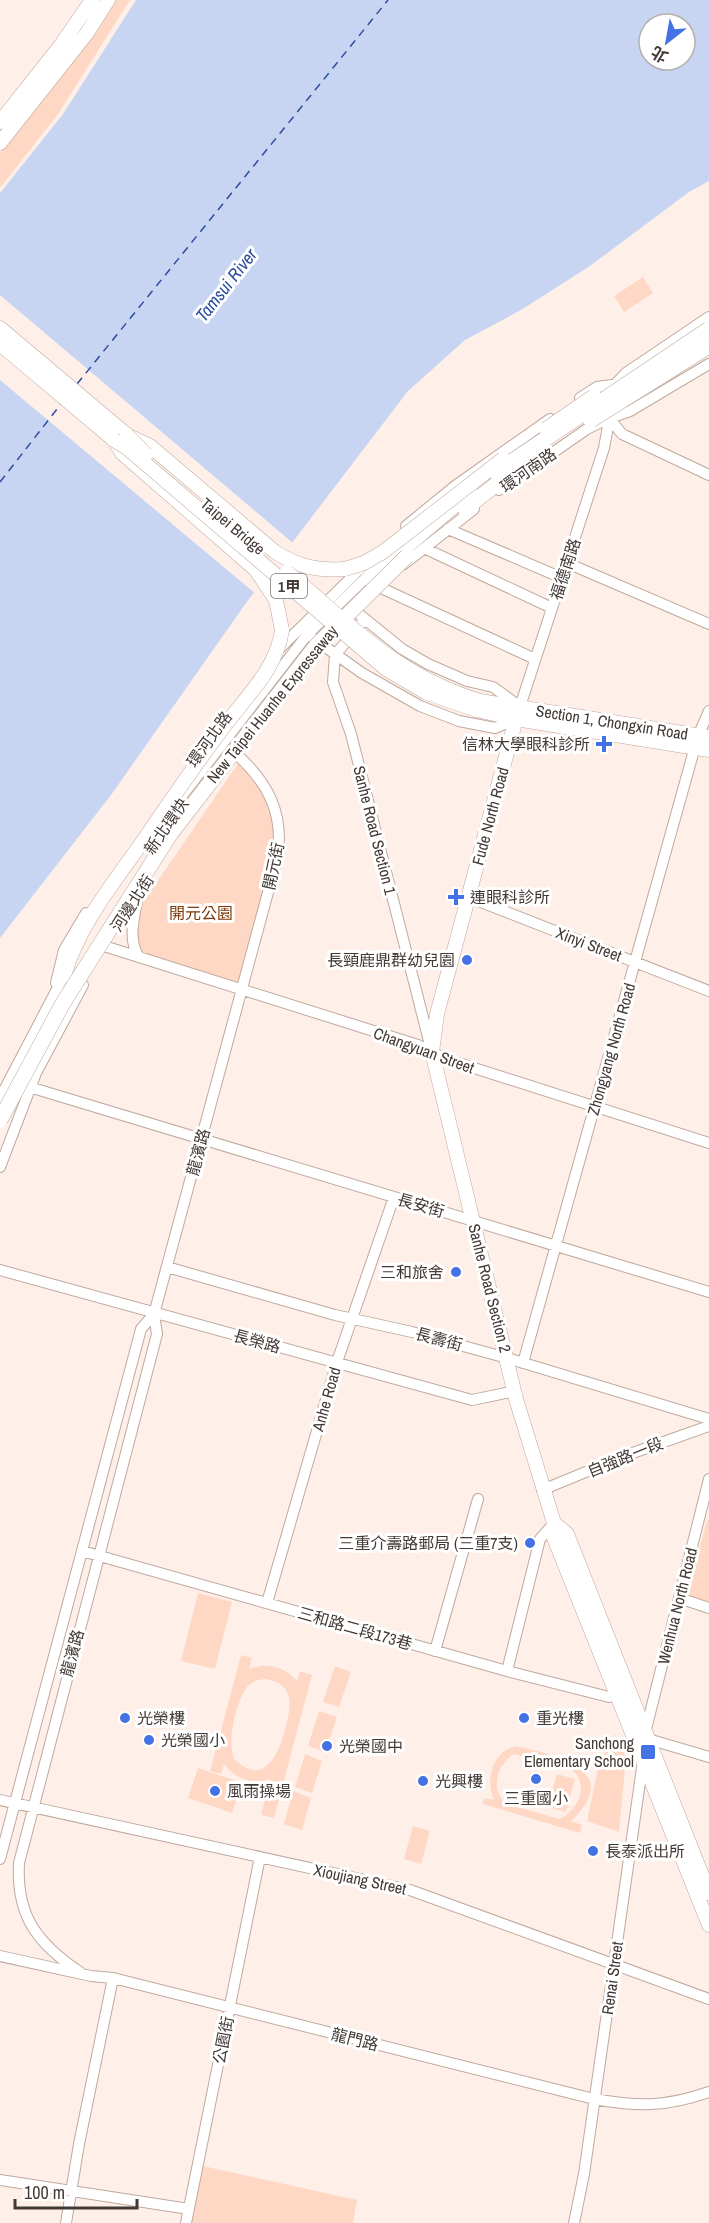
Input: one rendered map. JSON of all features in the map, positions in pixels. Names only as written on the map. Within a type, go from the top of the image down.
[{"type":"highway","points":[[612,385],[632,382],[709,331]]},
{"type":"highway","points":[[374,582],[496,472],[709,331]]},
{"type":"highway","name":"New Taipei Huanhe Expressaway","points":[[0,1120],[63,1003],[171,833],[294,672],[338,622],[407,556],[504,478],[709,346]]},
{"type":"highway","name":"新北環快","points":[[0,1099],[55,995],[157,838],[309,639],[374,582]]},
{"type":"main road","points":[[0,122],[61,45],[92,0]]},
{"type":"main road","points":[[0,143],[87,33],[108,0]]},
{"type":"main road","name":"Taipei Bridge","points":[[0,328],[385,656],[429,682],[479,705]]},
{"type":"main road","name":"Taipei Bridge","points":[[0,344],[114,440],[127,448],[386,669],[427,693],[479,705]]},
{"type":"main road","points":[[127,435],[150,446],[275,552],[300,566],[328,570],[345,569],[364,563],[383,552],[488,470],[612,385]]},
{"type":"main road","points":[[63,976],[71,951],[81,932],[221,730],[264,677],[278,650],[282,630],[279,609],[265,581],[256,570],[122,453],[114,440]]},
{"type":"main road","name":"1甲","points":[[479,705],[518,713]]},
{"type":"main road","name":"Section 1, Chongxin Road","points":[[518,713],[700,740],[709,750]]},
{"type":"main road","name":"Fude North Road","points":[[432,1052],[437,1014],[518,713]]},
{"type":"main road","name":"Sanhe Road Section 2","points":[[432,1052],[515,1391],[542,1490],[554,1523],[567,1534],[643,1758],[709,1925]]},
{"type":"main road","name":"Sanhe Road Section 2","points":[[622,1693],[647,1736],[709,1893]]},
{"type":"street","name":"環河南路","points":[[338,596],[462,494],[514,455],[604,397],[612,385],[626,373],[709,317]]},
{"type":"street","name":"環河南路","points":[[354,610],[374,582],[587,429],[609,418],[623,401],[709,340]]},
{"type":"street","points":[[709,364],[630,411],[609,418],[622,434],[709,475]]},
{"type":"street","name":"福德南路","points":[[518,713],[604,448],[613,399],[612,385]]},
{"type":"street","points":[[448,529],[562,578]]},
{"type":"street","points":[[424,548],[552,608]]},
{"type":"street","points":[[567,563],[709,624]]},
{"type":"street","points":[[374,582],[535,659]]},
{"type":"street","name":"Section 1, Chongxin Road","points":[[308,635],[391,691],[459,721],[495,728],[518,713],[493,687],[467,681],[428,664],[402,649],[338,596]]},
{"type":"street","name":"環河北路","points":[[54,993],[64,950],[76,928],[228,711],[278,650],[312,614],[338,596]]},
{"type":"street","name":"環河北路","points":[[0,1099],[9,1078],[87,934],[142,851],[338,596]]},
{"type":"street","name":"河邊北街","points":[[0,1167],[30,1088],[104,946],[139,890],[235,753],[321,644],[354,610]]},
{"type":"street","points":[[308,635],[307,626],[312,614]]},
{"type":"street","points":[[335,655],[365,619]]},
{"type":"street","name":"Sanhe Road Section 1","points":[[335,655],[333,682],[351,734],[432,1052]]},
{"type":"street","name":"Zhongyang North Road","points":[[523,1363],[635,962],[709,711]]},
{"type":"street","name":"開元街","points":[[235,753],[264,782],[274,801],[280,833],[277,858],[241,991]]},
{"type":"street","points":[[139,890],[132,935],[133,948],[139,957]]},
{"type":"street","name":"Xinyi Street","points":[[468,897],[709,991]]},
{"type":"street","name":"Changyuan Street","points":[[104,946],[709,1143]]},
{"type":"street","name":"龍濱路","points":[[81,1973],[52,1953],[33,1929],[20,1892],[19,1863],[156,1334],[154,1314],[241,991]]},
{"type":"street","name":"長安街","points":[[9,1078],[30,1088],[709,1292]]},
{"type":"street","name":"Anhe Road","points":[[267,1603],[337,1362],[394,1197]]},
{"type":"street","name":"長壽街","points":[[167,1267],[352,1319],[412,1332],[507,1358],[709,1419]]},
{"type":"street","name":"長榮路","points":[[0,1270],[472,1400],[515,1391]]},
{"type":"street","name":"龍濱路","points":[[0,1859],[141,1329],[154,1314]]},
{"type":"street","name":"自強路一段","points":[[542,1490],[627,1455],[709,1426]]},
{"type":"street","name":"Wenhua North Road","points":[[647,1736],[679,1598],[705,1509],[709,1479]]},
{"type":"street","points":[[435,1651],[478,1499]]},
{"type":"street","points":[[507,1671],[540,1539],[554,1523]]},
{"type":"street","name":"三和路二段173巷","points":[[82,1551],[507,1671],[609,1697],[622,1693]]},
{"type":"street","points":[[679,1598],[709,1608]]},
{"type":"street","points":[[647,1736],[709,1758]]},
{"type":"street","name":"Renai Street","points":[[574,2223],[647,1736]]},
{"type":"street","name":"Xioujiang Street","points":[[0,1800],[410,1890],[709,1998]]},
{"type":"street","name":"公園街","points":[[186,2223],[260,1857]]},
{"type":"street","name":"龍門路","points":[[0,1956],[113,1978],[594,2099],[634,2106],[671,2104],[709,2092]]},
{"type":"street","points":[[66,2223],[113,1978]]},
{"type":"street","points":[[0,2180],[189,2209]]},
{"type":"green space","points":[[110,0],[130,0],[58,114],[0,188],[0,153],[88,39]]},
{"type":"green space","points":[[643,277],[653,293],[624,312],[614,296]]},
{"type":"green space","name":"開元公園","points":[[239,762],[262,788],[275,823],[274,851],[238,984],[142,952],[137,947],[136,938],[142,904]]},
{"type":"green space","points":[[707,1520],[709,1520],[709,1604],[687,1596]]},
{"type":"green space","points":[[198,1593],[232,1602],[215,1669],[181,1661]]},
{"type":"green space","points":[[241,1655],[252,1658],[249,1669],[263,1666],[275,1667],[287,1672],[297,1681],[300,1671],[312,1675],[274,1818],[261,1815],[271,1779],[251,1781],[234,1774],[224,1764],[221,1774],[210,1771]],"holes":[[[262,1679],[275,1681],[282,1685],[289,1697],[287,1721],[274,1757],[262,1769],[254,1770],[235,1760],[232,1753],[232,1734],[236,1711],[248,1686]]]},
{"type":"green space","points":[[335,1666],[351,1672],[339,1707],[323,1702]]},
{"type":"green space","points":[[319,1711],[337,1717],[325,1752],[308,1746]]},
{"type":"green space","points":[[618,1739],[626,1758],[619,1832],[587,1821],[600,1759]]},
{"type":"green space","points":[[516,1746],[549,1754],[579,1768],[588,1777],[591,1789],[586,1804],[571,1821],[582,1825],[580,1833],[483,1804],[484,1798],[494,1800],[490,1784],[493,1767],[501,1754]],"holes":[[[514,1754],[572,1770],[577,1776],[581,1790],[572,1810],[559,1819],[507,1804],[498,1792],[497,1778],[503,1764]]]},
{"type":"green space","points":[[305,1754],[322,1761],[312,1793],[295,1787]]},
{"type":"green space","name":"風雨操場","points":[[198,1768],[242,1783],[232,1813],[188,1798]]},
{"type":"green space","points":[[557,1774],[575,1779],[566,1812],[547,1807]]},
{"type":"green space","points":[[293,1791],[311,1798],[302,1830],[284,1824]]},
{"type":"green space","points":[[413,1826],[430,1831],[421,1864],[404,1859]]},
{"type":"green space","points":[[203,2166],[357,2200],[353,2223],[191,2223]]},
{"type":"water","name":"Tamsui River","points":[[136,0],[709,0],[709,181],[689,192],[590,266],[521,310],[465,340],[408,391],[246,603],[111,795],[0,938],[0,193],[63,114]]},
{"type":"pier","points":[[0,295],[294,544],[256,594],[0,380]]},
{"type":"ferry route","points":[[77,384],[388,0]]},
{"type":"ferry route","points":[[0,482],[61,404]]},
{"type":"place","name":"信林大學眼科診所","points":[[604,744]]},
{"type":"place","name":"連眼科診所","points":[[456,897]]},
{"type":"place","name":"長頸鹿鼎群幼兒園","points":[[467,960]]},
{"type":"place","name":"三和旅舍","points":[[456,1272]]},
{"type":"place","name":"三重介壽路郵局 (三重7支)","points":[[530,1543]]},
{"type":"place","name":"光榮樓","points":[[125,1718]]},
{"type":"place","name":"重光樓","points":[[524,1718]]},
{"type":"place","name":"光榮國小","points":[[149,1740]]},
{"type":"place","name":"光榮國中","points":[[327,1746]]},
{"type":"place","name":"Sanchong Elementary School","points":[[648,1752]]},
{"type":"place","name":"三重國小","points":[[536,1779]]},
{"type":"place","name":"光興樓","points":[[423,1781]]},
{"type":"place","name":"風雨操場","points":[[215,1791]]},
{"type":"place","name":"長泰派出所","points":[[593,1851]]}]
